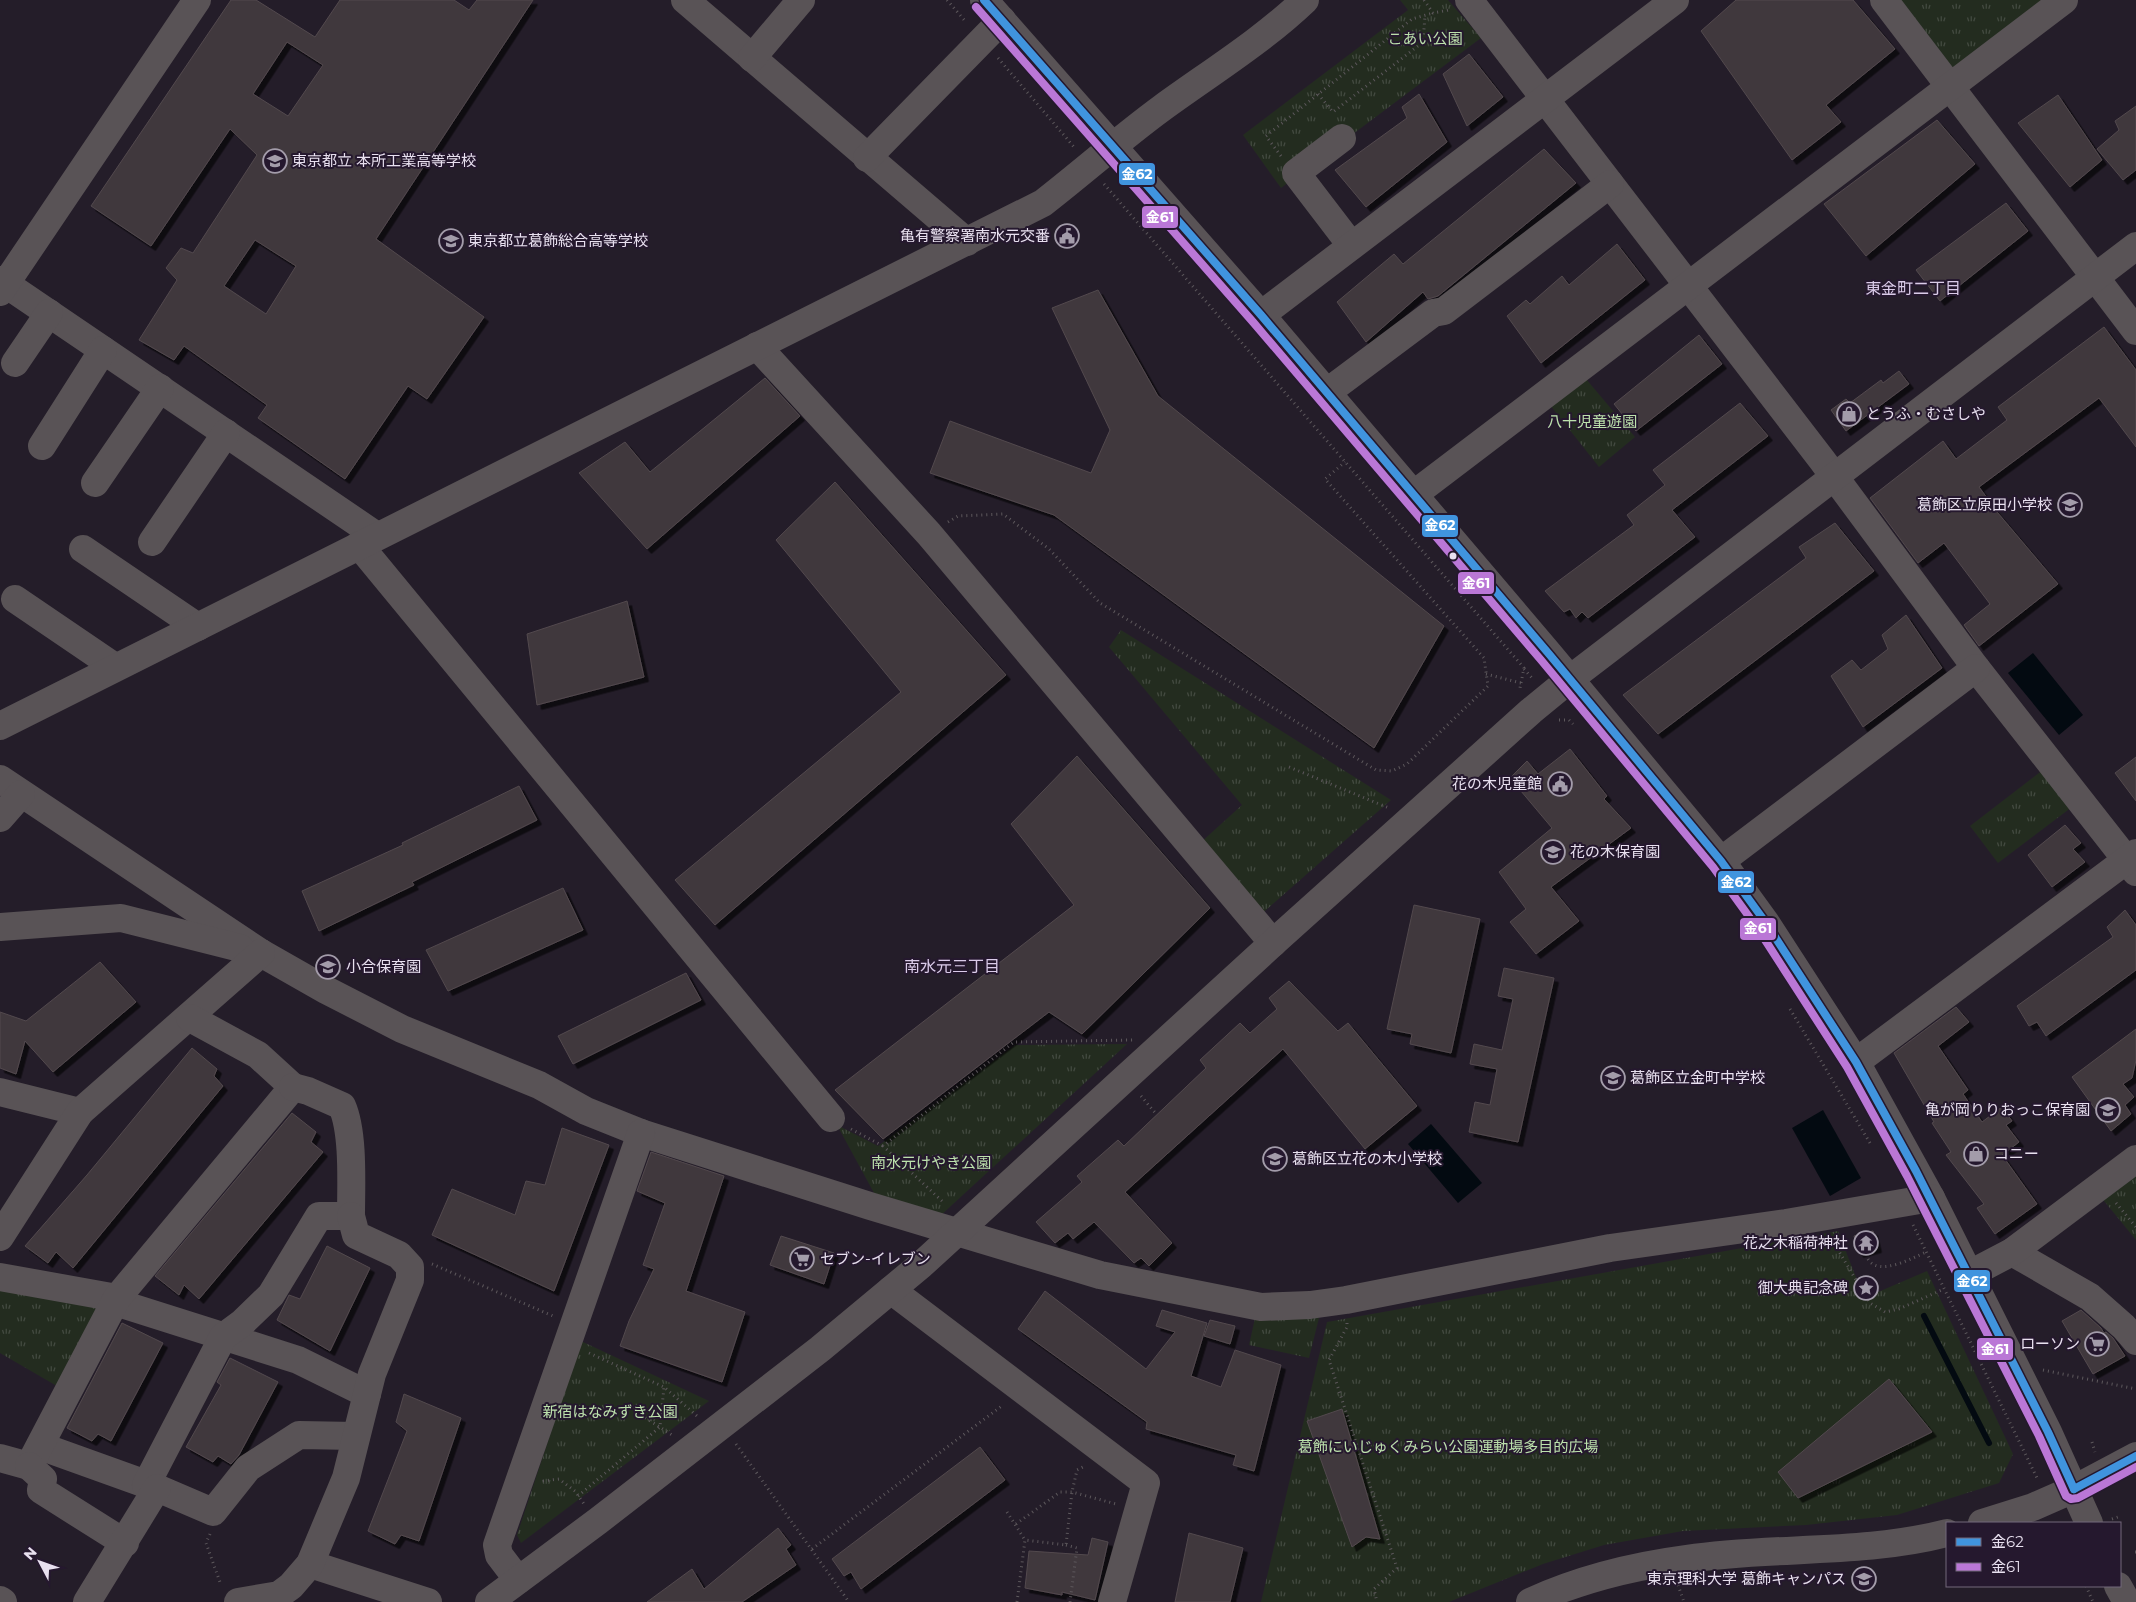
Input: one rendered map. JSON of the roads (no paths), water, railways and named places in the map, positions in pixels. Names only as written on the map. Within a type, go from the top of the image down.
[{"type":"street","points":[[197,0],[2,285],[49,314],[226,433],[368,540],[831,1118]]},
{"type":"street","points":[[685,0],[967,242]]},
{"type":"street","points":[[752,58],[801,0]]},
{"type":"street","points":[[984,0],[1114,145],[1261,315],[1570,679],[1721,862],[1766,923],[1856,1062],[1931,1198],[1970,1274],[2074,1489],[2099,1522]]},
{"type":"street","points":[[0,726],[1043,203],[1114,145],[1288,17],[1305,0]]},
{"type":"street","points":[[1261,315],[1675,0]]},
{"type":"street","points":[[1884,0],[2136,331]]},
{"type":"street","points":[[1413,495],[2064,0]]},
{"type":"street","points":[[1460,5],[1544,99],[1834,477],[1976,668],[2133,861],[1856,1062]]},
{"type":"street","points":[[867,158],[1002,20]]},
{"type":"street","points":[[1342,138],[1296,173],[1351,245]]},
{"type":"street","points":[[1326,393],[1433,313],[1444,311],[1610,184]]},
{"type":"street","points":[[489,1602],[693,1448],[892,1290],[1272,943],[1531,711],[1570,679],[2136,246]]},
{"type":"street","points":[[15,363],[49,314]]},
{"type":"street","points":[[757,346],[929,534],[1272,943]]},
{"type":"street","points":[[42,446],[103,350]]},
{"type":"street","points":[[95,483],[160,388]]},
{"type":"street","points":[[152,542],[226,433]]},
{"type":"street","points":[[83,549],[198,627]]},
{"type":"street","points":[[15,599],[116,667]]},
{"type":"street","points":[[1721,862],[1976,668]]},
{"type":"street","points":[[0,818],[10,786],[261,954],[326,990],[402,1029],[539,1085],[586,1110],[641,1133],[956,1233],[1100,1275],[1261,1307],[1310,1305],[1346,1300],[1610,1248],[1819,1218],[1931,1198]]},
{"type":"street","points":[[0,927],[121,918],[261,954]]},
{"type":"street","points":[[0,1237],[80,1112],[190,1018],[261,954]]},
{"type":"street","points":[[190,1018],[258,1055],[292,1087],[308,1090],[342,1106],[346,1115],[351,1166],[351,1216],[356,1235],[399,1256],[410,1267],[410,1280],[372,1374],[346,1478],[310,1564],[291,1586],[279,1595],[231,1598]]},
{"type":"street","points":[[125,1543],[41,1490],[43,1480],[35,1456],[116,1300],[292,1087]]},
{"type":"street","points":[[0,1092],[80,1112]]},
{"type":"street","points":[[518,1580],[499,1555],[497,1545],[641,1133]]},
{"type":"street","points":[[1970,1274],[2012,1252],[2136,1158]]},
{"type":"street","points":[[86,1602],[125,1543],[223,1337],[242,1323],[271,1295],[319,1216],[351,1216]]},
{"type":"street","points":[[2012,1252],[2090,1297],[2124,1327],[2136,1341]]},
{"type":"street","points":[[0,1277],[116,1300],[223,1337],[298,1360],[367,1394]]},
{"type":"street","points":[[892,1290],[1146,1483],[1112,1602]]},
{"type":"street","points":[[0,1458],[35,1456],[152,1486],[214,1512],[248,1468],[299,1435],[356,1436]]},
{"type":"street","points":[[1985,1522],[2034,1507],[2074,1489],[2136,1456]]},
{"type":"street","points":[[1530,1602],[1551,1592],[1621,1572],[1687,1558],[1873,1547],[1946,1533]]},
{"type":"street","points":[[310,1564],[428,1602]]},
{"type":"street","points":[[2119,1587],[2127,1602]]},
{"type":"waterway","points":[[1924,1316],[1989,1443]]},
{"type":"place","name":"東京都立 本所工業高等学校","points":[[275,161]]},
{"type":"place","name":"亀有警察署南水元交番","points":[[1067,236]]},
{"type":"place","name":"東京都立葛飾総合高等学校","points":[[451,241]]},
{"type":"place","name":"とうふ・むさしや","points":[[1849,414]]},
{"type":"place","name":"葛飾区立原田小学校","points":[[2070,505]]},
{"type":"place","name":"花の木児童館","points":[[1560,784]]},
{"type":"place","name":"花の木保育園","points":[[1553,852]]},
{"type":"place","name":"小合保育園","points":[[328,967]]},
{"type":"place","name":"葛飾区立金町中学校","points":[[1613,1078]]},
{"type":"place","name":"亀が岡りりおっこ保育園","points":[[2108,1110]]},
{"type":"place","name":"コニー","points":[[1976,1154]]},
{"type":"place","name":"葛飾区立花の木小学校","points":[[1275,1159]]},
{"type":"place","name":"花之木稲荷神社","points":[[1866,1243]]},
{"type":"place","name":"セブン-イレブン","points":[[802,1259]]},
{"type":"place","name":"御大典記念碑","points":[[1866,1288]]},
{"type":"place","name":"ローソン","points":[[2097,1344]]},
{"type":"place","name":"東京理科大学 葛飾キャンパス","points":[[1864,1579]]},
{"type":"district","name":"東金町二丁目","points":[[1913,288]]},
{"type":"district","name":"南水元三丁目","points":[[952,966]]},
{"type":"park label","name":"こあい公園","points":[[1425,39]]},
{"type":"park label","name":"八十児童遊園","points":[[1592,422]]},
{"type":"park label","name":"南水元けやき公園","points":[[931,1163]]},
{"type":"park label","name":"新宿はなみずき公園","points":[[610,1412]]},
{"type":"park label","name":"葛飾にいじゅくみらい公園運動場多目的広場","points":[[1448,1447]]}]
